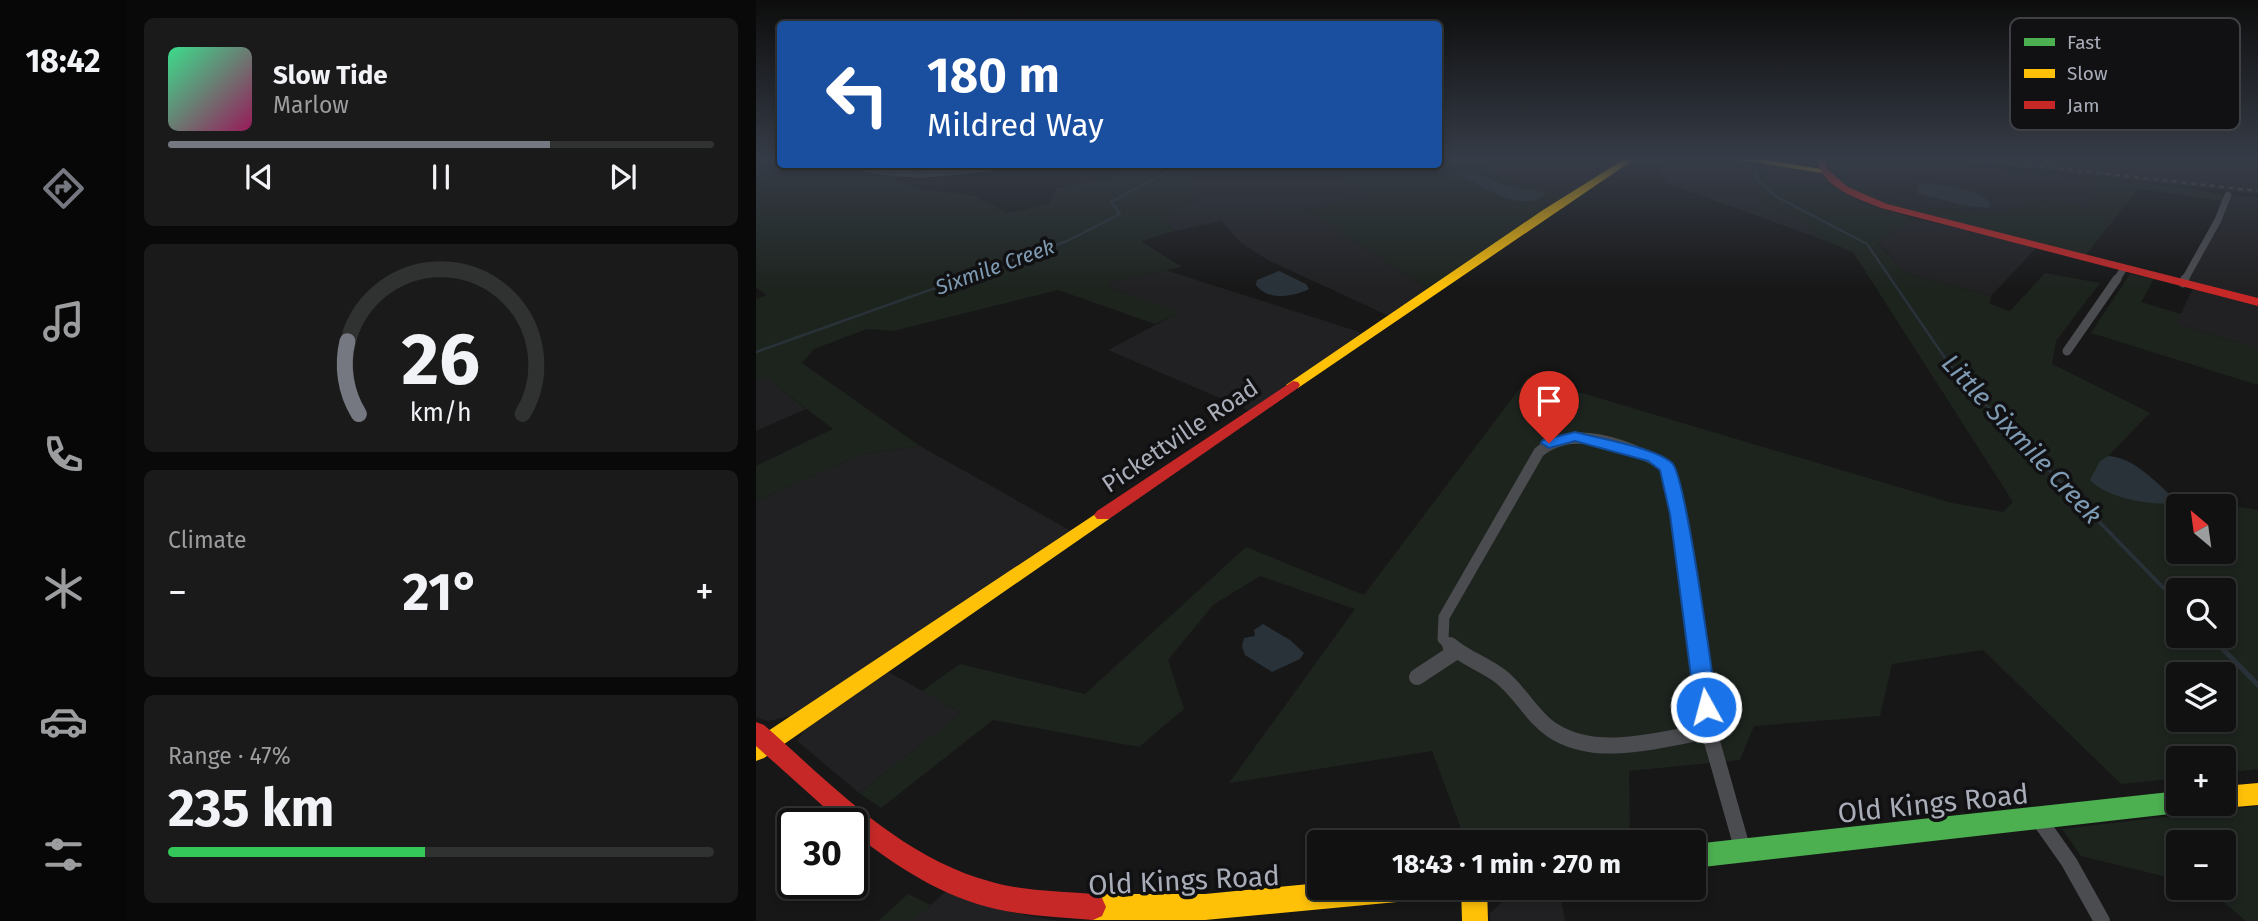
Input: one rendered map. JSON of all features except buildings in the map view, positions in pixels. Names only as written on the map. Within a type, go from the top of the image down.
[{"type":"street","name":"Pickettville Road","points":[[760,742],[1561,203]]},
{"type":"street","points":[[1877,203],[2258,302]]},
{"type":"street","points":[[2183,283],[2225,203]]},
{"type":"street","points":[[2067,351],[2102,304],[2124,268]]},
{"type":"street","points":[[1709,731],[1608,745],[1580,743],[1553,731],[1532,712],[1517,691],[1499,674],[1454,652],[1443,639],[1444,617],[1539,452],[1549,443],[1575,436],[1654,458],[1668,467],[1679,514],[1709,731],[1743,851]]},
{"type":"street","points":[[1417,677],[1454,652]]},
{"type":"street","name":"Old Kings Road","points":[[760,742],[884,839],[936,874],[968,888],[1040,907],[1136,915],[1198,912],[1307,900]]},
{"type":"street","points":[[2236,796],[2258,794]]},
{"type":"street","name":"Old Kings Road","points":[[1706,855],[2166,803]]},
{"type":"street","points":[[2038,818],[2068,862],[2102,921]]},
{"type":"street","points":[[1475,900],[1475,921]]},
{"type":"shaded area","points":[[756,203],[988,203],[1008,213],[1049,203],[1189,203],[1175,208],[1165,218],[1175,231],[1141,241],[1182,267],[1110,282],[1109,287],[1181,312],[1155,324],[1058,290],[893,331],[867,329],[814,349],[802,363],[920,446],[862,454],[756,501],[756,466],[833,429],[766,378],[756,381],[756,299],[767,295],[756,288]]},
{"type":"shaded area","points":[[1175,203],[1337,203],[1308,210],[1430,290],[1391,317],[1268,260],[1241,243],[1221,221],[1175,231],[1165,218],[1175,208]]},
{"type":"shaded area","points":[[1335,203],[1555,203],[1430,290],[1307,210]]},
{"type":"shaded area","points":[[1721,203],[1763,203],[1797,217],[1816,237]]},
{"type":"shaded area","points":[[1763,203],[1866,203],[1914,218],[1877,243],[1906,273],[1991,296],[1990,304],[2010,311],[2045,273],[2100,283],[2056,341],[2052,364],[2150,413],[2100,461],[2166,504],[2166,564],[2236,564],[2236,506],[2258,510],[2258,769],[2236,772],[2236,746],[2166,746],[2166,779],[2121,784],[1983,650],[1892,664],[1880,716],[1754,726],[1740,760],[1629,771],[1630,830],[1462,830],[1432,751],[1229,783],[1355,609],[1260,576],[1213,605],[1168,660],[1184,709],[1139,747],[993,720],[881,808],[859,793],[961,713],[922,691],[960,664],[1085,694],[1246,547],[1364,595],[1528,377],[1952,503],[2003,512],[2013,502],[1853,252],[1816,237],[1797,217]]},
{"type":"shaded area","points":[[1885,203],[2008,213],[2016,207],[2030,203],[2087,206],[2088,203],[2127,203],[2085,256],[1947,223]]},
{"type":"shaded area","points":[[1899,203],[2033,203],[2009,213],[1911,207]]},
{"type":"shaded area","points":[[1954,203],[1991,204],[1988,208]]},
{"type":"shaded area","points":[[2048,203],[2089,203],[2088,206]]},
{"type":"shaded area","points":[[2228,203],[2258,203],[2258,300],[2187,283]]},
{"type":"shaded area","points":[[1914,218],[2037,247],[1991,296],[1906,273],[1877,242]]},
{"type":"shaded area","points":[[1165,270],[1366,334],[1250,411],[1108,350],[1180,312],[1109,287],[1110,282]]},
{"type":"shaded area","points":[[1279,271],[1306,284],[1309,289],[1281,296],[1267,294],[1256,285],[1257,280]]},
{"type":"shaded area","points":[[2130,274],[2154,279],[2141,302],[2181,314],[2176,324],[2258,348],[2258,385],[2091,333]]},
{"type":"shaded area","points":[[2193,288],[2258,304],[2258,348],[2176,324]]},
{"type":"shaded area","points":[[765,377],[806,409],[756,431],[756,381]]},
{"type":"shaded area","points":[[920,446],[1073,532],[796,715],[768,721],[756,717],[756,501],[862,454]]},
{"type":"shaded area","points":[[2108,456],[2118,457],[2135,466],[2170,494],[2166,494],[2166,503],[2130,499],[2107,492],[2090,480],[2100,461]]},
{"type":"shaded area","points":[[1263,624],[1290,640],[1304,653],[1300,659],[1272,672],[1245,655],[1242,646],[1244,638],[1255,636],[1254,630]]},
{"type":"shaded area","points":[[885,670],[961,713],[859,793],[797,741],[812,719]]},
{"type":"shaded area","points":[[2258,806],[2258,921],[2246,921],[2221,900],[2236,900],[2236,830],[2166,830],[2166,877],[2081,856],[2062,829],[2173,816],[2236,816],[2236,809]]},
{"type":"shaded area","points":[[946,891],[1015,913],[1058,921],[914,921]]},
{"type":"shaded area","points":[[908,894],[931,905],[914,921],[878,921]]},
{"type":"shaded area","points":[[1504,900],[1561,900],[1565,921],[1490,921],[1490,913]]},
{"type":"waterway","name":"Sixmile Creek","points":[[756,352],[1067,241],[1120,214],[1112,203]]},
{"type":"waterway","name":"Little Sixmile Creek","points":[[1788,203],[1867,244],[1956,374],[2019,439]]},
{"type":"waterway","name":"Little Sixmile Creek","points":[[2017,437],[2166,591]]},
{"type":"waterway","name":"Little Sixmile Creek","points":[[2222,648],[2258,685]]},
{"type":"traffic: fast","points":[[1706,855],[2166,803]]},
{"type":"traffic: slow","points":[[1293,385],[1561,203]]},
{"type":"traffic: slow","points":[[756,751],[1103,515]]},
{"type":"traffic: slow","points":[[2236,796],[2258,794]]},
{"type":"traffic: slow","points":[[1093,907],[1205,907],[1307,897]]},
{"type":"traffic: slow","points":[[1474,900],[1475,921]]},
{"type":"traffic: jam","points":[[1877,203],[2258,302]]},
{"type":"traffic: jam","points":[[1103,515],[1293,385]]},
{"type":"traffic: jam","points":[[756,732],[865,828],[926,869],[958,884],[1004,898],[1093,907]]},
{"type":"route","points":[[1549,443],[1575,436],[1654,458],[1668,467],[1679,514],[1706,707]]}]
